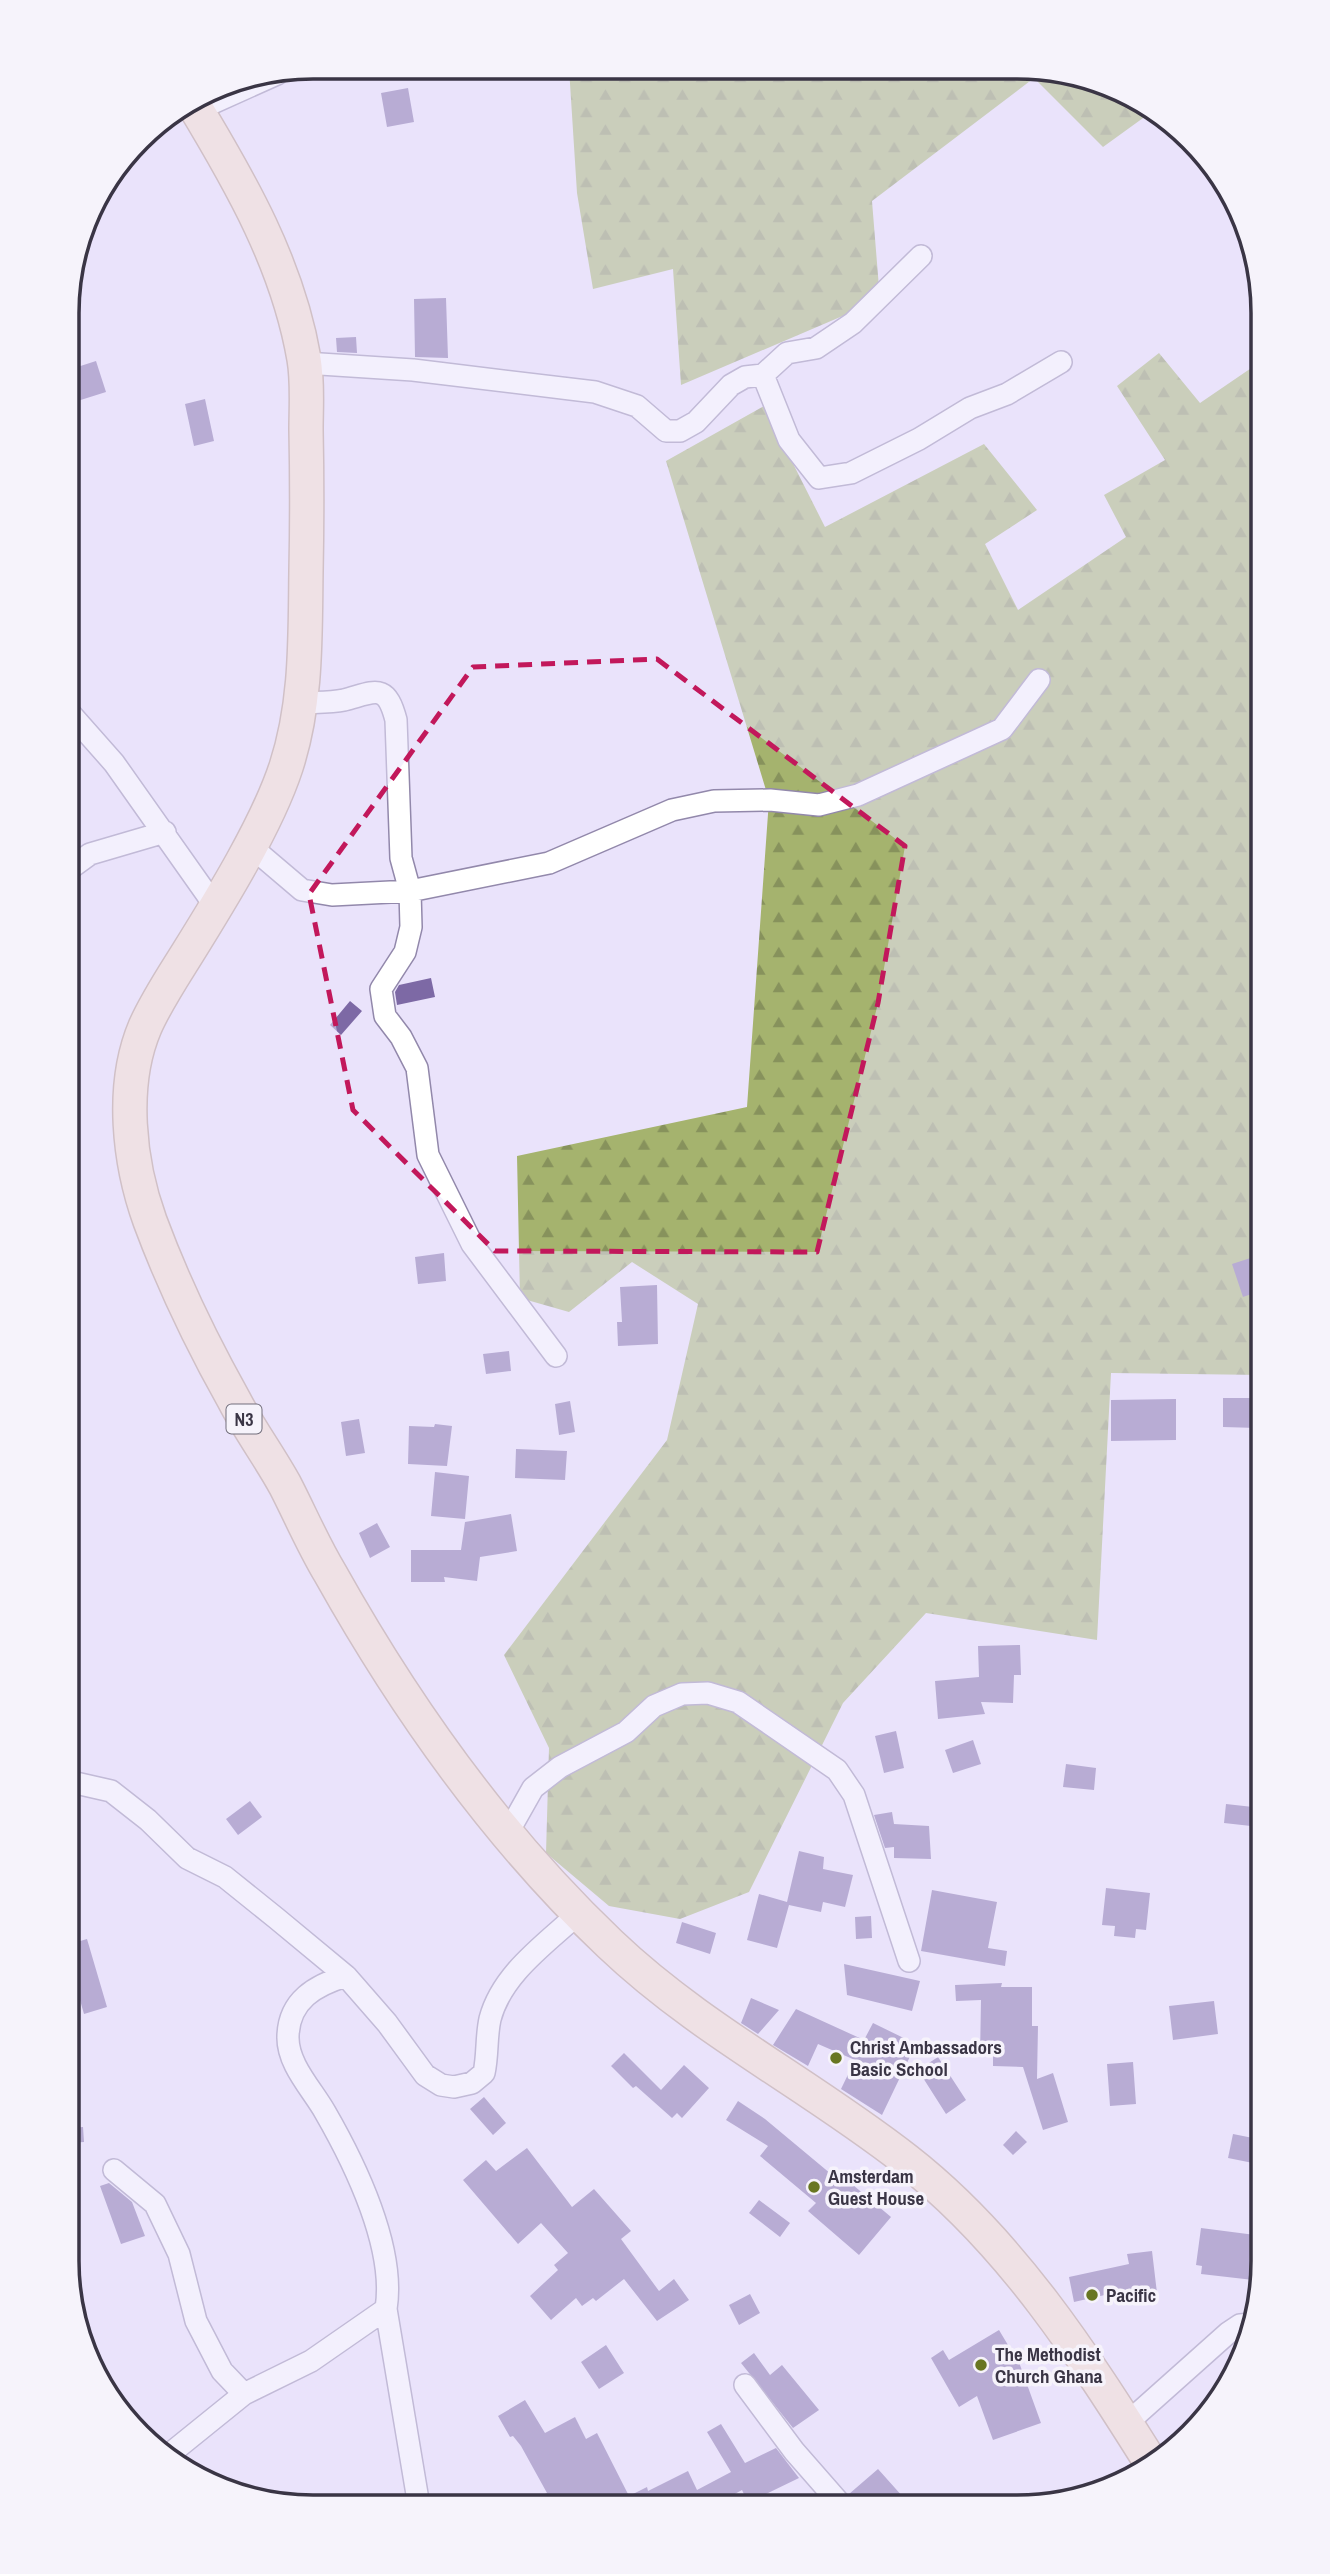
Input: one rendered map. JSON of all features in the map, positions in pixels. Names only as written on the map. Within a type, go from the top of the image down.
[{"type":"main road","name":"N3","points":[[196,110],[267,233],[305,363],[305,671],[285,771],[249,845],[144,1030],[133,1071],[132,1131],[137,1175],[150,1221],[191,1317],[236,1405],[282,1479],[330,1573],[405,1697],[507,1835],[608,1942],[664,1993],[709,2026],[826,2100],[912,2164],[971,2219],[1019,2271],[1146,2456]]},
{"type":"street","points":[[305,363],[413,370],[595,392],[637,406],[666,431],[680,431],[696,422],[732,385],[745,377],[762,375],[787,354],[816,348],[853,323],[921,256]]},
{"type":"street","points":[[762,375],[789,440],[819,478],[851,473],[919,439],[970,408],[1007,394],[1061,362]]},
{"type":"street","points":[[249,845],[302,890],[332,895],[410,891],[549,863],[673,810],[714,801],[770,800],[818,805],[859,795],[1002,729],[1039,680]]},
{"type":"street","points":[[300,702],[341,701],[370,691],[385,694],[391,702],[396,720],[401,858],[410,891],[411,926],[405,952],[381,989],[385,1016],[401,1037],[416,1068],[428,1155],[471,1244],[556,1356]]},
{"type":"street","points":[[79,723],[114,763],[215,906]]},
{"type":"street","points":[[79,862],[90,854],[164,832]]},
{"type":"street","points":[[507,1835],[533,1788],[560,1767],[626,1732],[654,1706],[682,1695],[708,1693],[738,1702],[837,1769],[854,1795],[909,1961]]},
{"type":"street","points":[[79,1784],[111,1791],[148,1820],[187,1858],[225,1877],[346,1976],[387,2023],[425,2076],[441,2085],[454,2087],[472,2083],[484,2073],[490,2020],[504,1988],[580,1912]]},
{"type":"street","points":[[346,1976],[320,1983],[302,1997],[290,2021],[287,2038],[296,2068],[324,2110],[360,2180],[385,2266],[389,2292],[386,2309],[417,2495]]},
{"type":"street","points":[[114,2169],[155,2204],[179,2254],[196,2321],[222,2371],[244,2394]]},
{"type":"street","points":[[175,2450],[244,2394],[311,2361],[386,2309]]},
{"type":"street","points":[[1126,2424],[1228,2333],[1242,2325]]},
{"type":"street","points":[[745,2385],[794,2451],[832,2495]]},
{"type":"highlighted area","points":[[657,659],[905,846],[878,1003],[817,1252],[495,1251],[353,1110],[309,894],[473,667]]},
{"type":"green space","points":[[570,79],[1033,79],[872,201],[880,300],[681,385],[673,269],[593,289],[577,193]]},
{"type":"green space","points":[[1035,79],[1092,91],[1145,117],[1103,147]]},
{"type":"green space","points":[[1159,353],[1200,403],[1251,368],[1251,1375],[1111,1373],[1097,1640],[926,1613],[843,1703],[749,1892],[680,1919],[609,1906],[546,1853],[549,1748],[504,1655],[667,1440],[698,1304],[632,1262],[569,1312],[520,1298],[517,1156],[747,1107],[769,800],[666,461],[764,406],[825,527],[984,444],[1037,510],[985,544],[1018,610],[1126,537],[1104,495],[1165,460],[1117,386]]},
{"type":"building","points":[[408,88],[414,122],[387,127],[381,93]]},
{"type":"building","points":[[446,298],[448,358],[415,357],[414,299]]},
{"type":"building","points":[[356,337],[357,353],[337,352],[336,338]]},
{"type":"building","points":[[96,361],[106,392],[79,401],[79,366]]},
{"type":"building","points":[[205,399],[214,441],[194,446],[185,404]]},
{"type":"building","points":[[431,978],[435,997],[397,1005],[395,992],[399,985]]},
{"type":"building","points":[[350,1001],[362,1011],[341,1035],[330,1025]]},
{"type":"building","points":[[444,1253],[446,1281],[418,1284],[415,1257]]},
{"type":"building","points":[[1251,1258],[1251,1294],[1243,1297],[1232,1264]]},
{"type":"building","points":[[657,1285],[658,1344],[618,1346],[617,1322],[622,1322],[620,1287]]},
{"type":"building","points":[[509,1351],[511,1371],[486,1374],[483,1354]]},
{"type":"building","points":[[1223,1398],[1251,1398],[1251,1428],[1223,1427]]},
{"type":"building","points":[[1176,1399],[1176,1440],[1111,1441],[1111,1400]]},
{"type":"building","points":[[570,1401],[575,1432],[559,1435],[555,1404]]},
{"type":"building","points":[[359,1419],[365,1453],[346,1456],[341,1422]]},
{"type":"building","points":[[435,1424],[452,1426],[447,1466],[408,1464],[409,1426],[434,1427]]},
{"type":"building","points":[[516,1449],[567,1451],[565,1480],[515,1478]]},
{"type":"building","points":[[435,1472],[469,1476],[465,1519],[431,1516]]},
{"type":"building","points":[[511,1514],[517,1551],[480,1557],[477,1581],[444,1577],[445,1582],[411,1582],[411,1550],[461,1550],[465,1522]]},
{"type":"building","points":[[377,1523],[390,1547],[370,1558],[359,1533]]},
{"type":"building","points":[[1020,1645],[1021,1675],[1014,1675],[1013,1703],[981,1702],[985,1714],[938,1719],[935,1681],[979,1677],[978,1646]]},
{"type":"building","points":[[896,1731],[904,1768],[884,1773],[875,1736]]},
{"type":"building","points":[[973,1740],[981,1764],[953,1773],[945,1750]]},
{"type":"building","points":[[1066,1764],[1096,1768],[1094,1790],[1063,1787]]},
{"type":"building","points":[[250,1801],[262,1817],[238,1835],[226,1819]]},
{"type":"building","points":[[1226,1804],[1251,1807],[1251,1826],[1224,1823]]},
{"type":"building","points":[[892,1812],[894,1824],[929,1826],[931,1859],[894,1858],[894,1847],[885,1848],[874,1815]]},
{"type":"building","points":[[799,1851],[824,1857],[823,1869],[853,1875],[845,1907],[823,1902],[821,1912],[789,1905],[777,1948],[747,1940],[759,1894],[787,1902]]},
{"type":"building","points":[[1106,1888],[1150,1893],[1146,1930],[1136,1929],[1135,1938],[1114,1936],[1115,1926],[1102,1925]]},
{"type":"building","points":[[932,1890],[997,1902],[988,1948],[1007,1951],[1005,1966],[921,1951]]},
{"type":"building","points":[[871,1916],[872,1938],[856,1939],[855,1917]]},
{"type":"building","points":[[682,1922],[716,1933],[710,1954],[676,1943]]},
{"type":"building","points":[[87,1939],[107,2007],[84,2014],[79,1997],[79,1941]]},
{"type":"building","points":[[844,1964],[920,1981],[912,2011],[847,1995]]},
{"type":"building","points":[[1002,1983],[1001,1987],[1032,1987],[1032,2026],[1038,2026],[1037,2079],[1053,2073],[1068,2122],[1043,2130],[1023,2067],[993,2066],[993,2057],[980,2057],[981,2000],[956,2001],[955,1985]]},
{"type":"building","points":[[751,1998],[779,2010],[758,2034],[741,2023]]},
{"type":"building","points":[[1214,2001],[1218,2034],[1173,2040],[1169,2006]]},
{"type":"building","points":[[796,2009],[864,2040],[873,2023],[916,2044],[882,2115],[841,2089],[855,2060],[818,2044],[808,2066],[773,2045]]},
{"type":"building","points":[[624,2053],[661,2090],[684,2065],[709,2088],[682,2118],[677,2113],[672,2118],[636,2086],[633,2088],[611,2066]]},
{"type":"building","points":[[938,2057],[966,2100],[946,2114],[918,2070]]},
{"type":"building","points":[[1133,2062],[1136,2104],[1110,2106],[1107,2064]]},
{"type":"building","points":[[484,2097],[506,2123],[493,2135],[470,2109]]},
{"type":"building","points":[[738,2101],[765,2119],[831,2174],[834,2169],[891,2217],[859,2255],[808,2211],[816,2203],[760,2156],[768,2146],[726,2120]]},
{"type":"building","points":[[79,2127],[83,2127],[84,2142],[79,2142]]},
{"type":"building","points":[[1016,2131],[1027,2142],[1013,2155],[1003,2145]]},
{"type":"building","points":[[1233,2134],[1251,2138],[1251,2163],[1228,2158]]},
{"type":"building","points":[[527,2148],[572,2207],[594,2189],[631,2231],[621,2239],[659,2291],[674,2279],[689,2300],[657,2321],[624,2279],[596,2301],[593,2298],[582,2306],[576,2298],[551,2320],[530,2296],[558,2270],[554,2265],[568,2253],[541,2223],[518,2244],[463,2180],[486,2160],[496,2171]]},
{"type":"building","points":[[109,2183],[132,2202],[145,2236],[121,2244],[100,2186]]},
{"type":"building","points":[[759,2200],[790,2223],[780,2237],[749,2213]]},
{"type":"building","points":[[1201,2228],[1251,2234],[1251,2280],[1201,2274],[1202,2266],[1196,2265]]},
{"type":"building","points":[[1152,2251],[1157,2293],[1132,2296],[1131,2289],[1074,2302],[1069,2277],[1129,2264],[1127,2254]]},
{"type":"building","points":[[750,2294],[760,2313],[739,2325],[729,2305]]},
{"type":"building","points":[[999,2330],[1020,2365],[1041,2423],[993,2440],[977,2396],[959,2407],[931,2358],[943,2350],[949,2360]]},
{"type":"building","points":[[606,2345],[624,2373],[599,2389],[581,2362]]},
{"type":"building","points":[[754,2353],[770,2375],[782,2365],[819,2410],[793,2428],[741,2363]]},
{"type":"building","points":[[525,2400],[545,2433],[575,2417],[586,2439],[597,2433],[628,2495],[543,2495],[547,2493],[521,2446],[513,2436],[510,2437],[498,2416]]},
{"type":"building","points":[[721,2424],[745,2463],[776,2448],[799,2478],[767,2495],[744,2495],[742,2490],[733,2495],[631,2495],[647,2487],[648,2491],[688,2471],[697,2490],[731,2472],[707,2432]]},
{"type":"building","points":[[878,2469],[901,2495],[850,2495]]},
{"type":"place","name":"Christ Ambassadors Basic School","points":[[836,2058]]},
{"type":"place","name":"Amsterdam Guest House","points":[[814,2187]]},
{"type":"place","name":"Pacific","points":[[1092,2295]]},
{"type":"place","name":"The Methodist Church Ghana","points":[[981,2365]]}]
